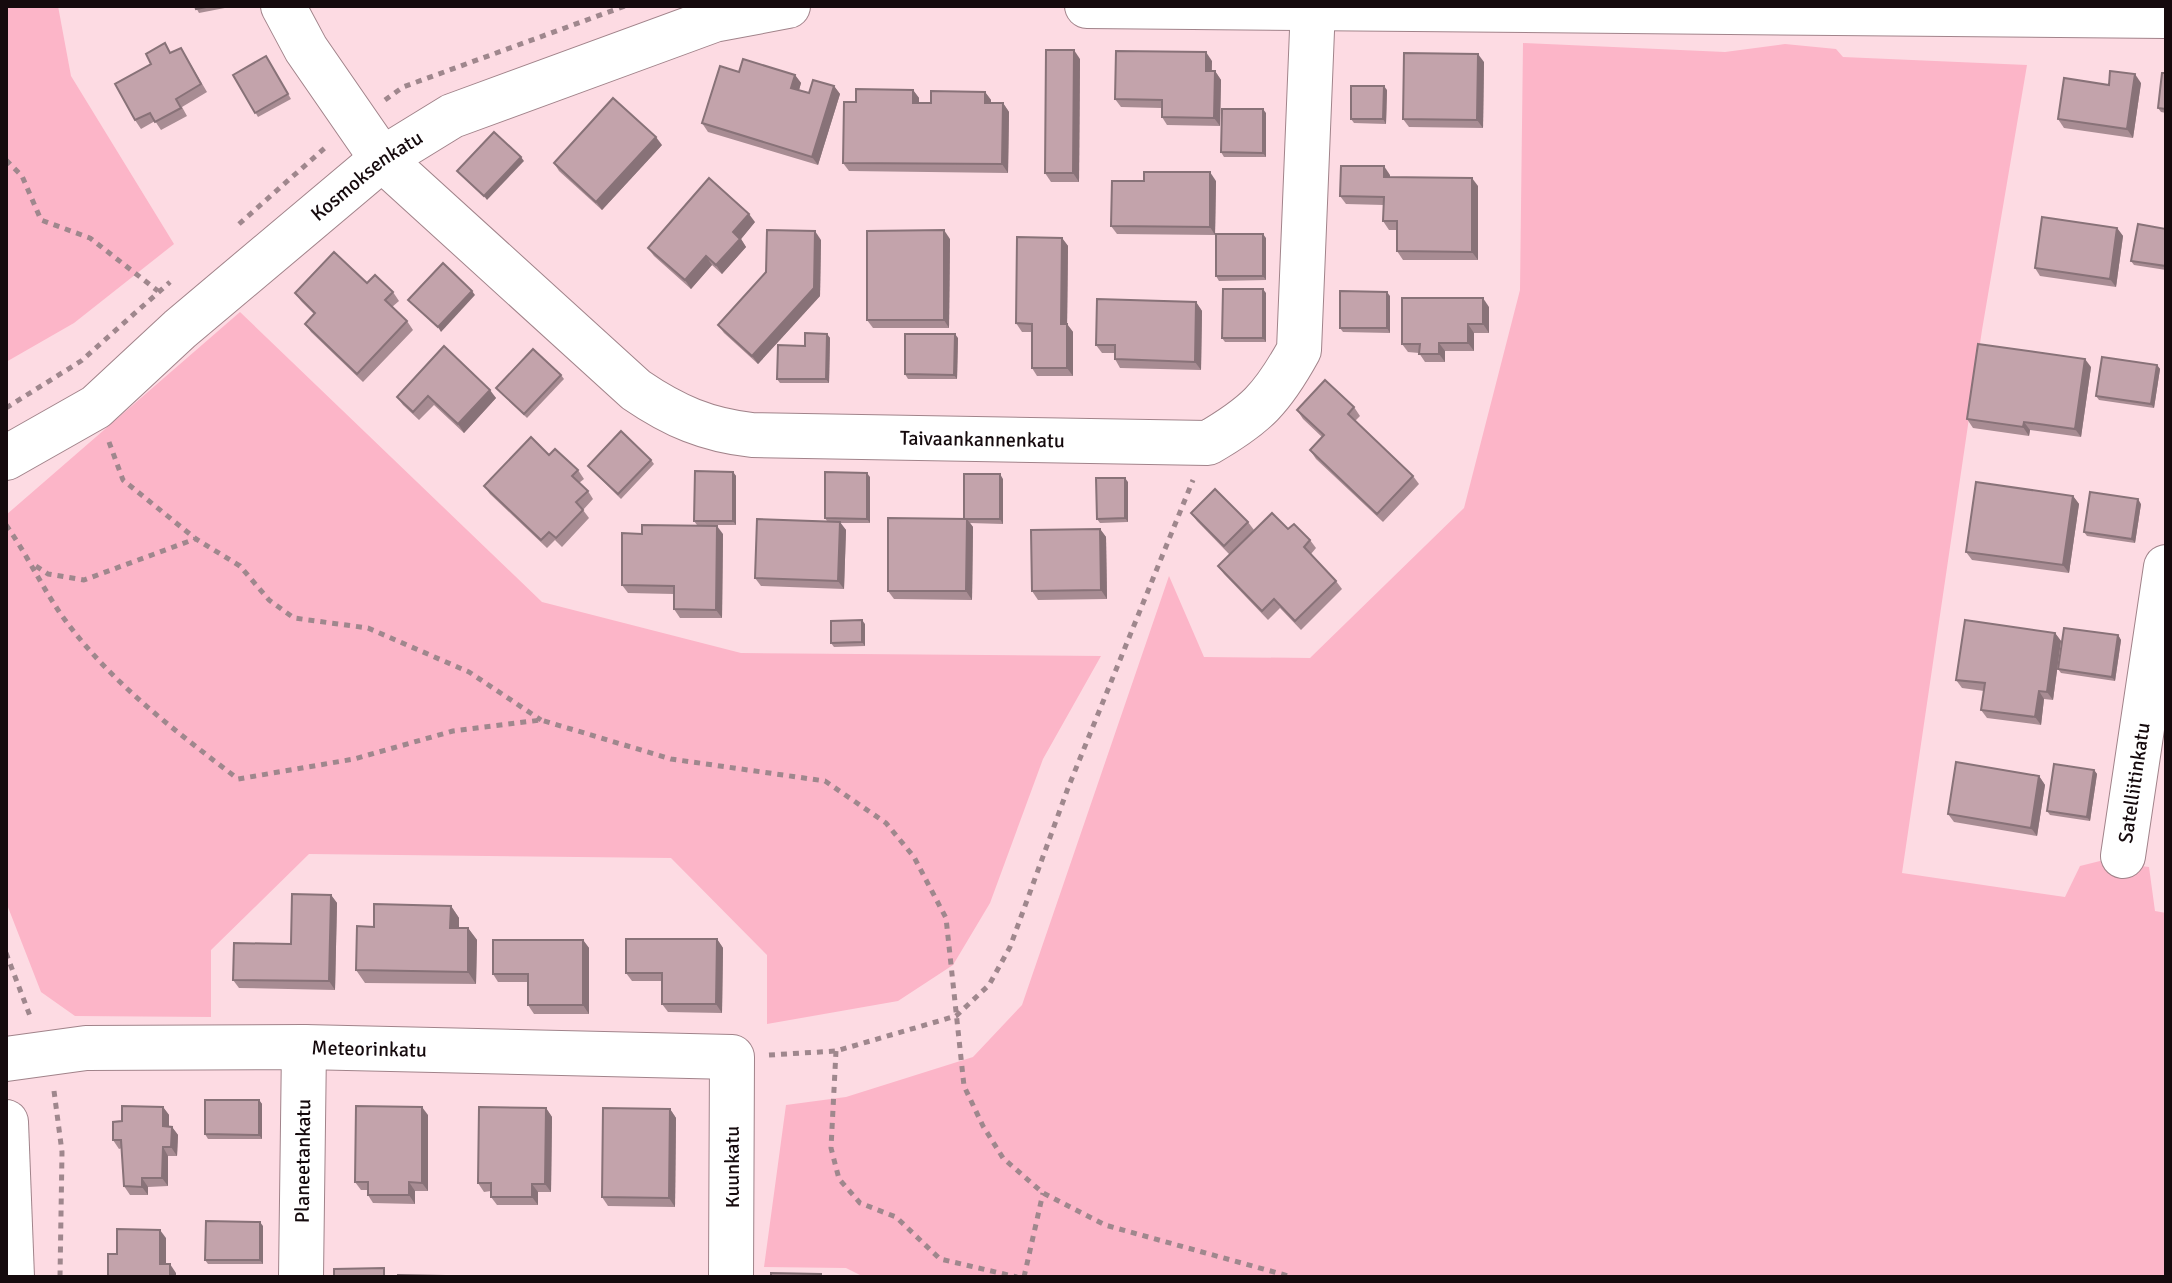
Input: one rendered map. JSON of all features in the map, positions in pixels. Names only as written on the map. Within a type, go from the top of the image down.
[{"type":"street","name":"Taivaankannenkatu","points":[[283,6],[306,49],[382,159],[636,390],[673,415],[716,431],[752,435],[1208,443]]},
{"type":"street","name":"Kosmoksenkatu","points":[[6,458],[96,407],[180,329],[382,159],[452,116],[714,20],[788,6]]},
{"type":"street","points":[[1087,6],[1737,9],[2166,16]]},
{"type":"street","points":[[1208,443],[1250,418],[1277,390],[1299,350],[1313,8]]},
{"type":"street","name":"Satelliitinkatu","points":[[2123,856],[2166,567]]},
{"type":"street","name":"Meteorinkatu","points":[[25,1055],[304,1047],[732,1057]]},
{"type":"street","name":"Planeetankatu","points":[[301,1277],[304,1047]]},
{"type":"street","name":"Kuunkatu","points":[[731,1277],[732,1057]]},
{"type":"street","points":[[6,1122],[12,1277]]},
{"type":"path","points":[[6,160],[22,176],[41,220],[90,238],[158,291]]},
{"type":"path","points":[[81,361],[123,480],[196,539],[240,566],[269,600],[294,618],[368,628],[469,672],[541,720],[671,759],[825,781],[886,823],[914,857],[946,918],[964,1086],[1003,1158],[1043,1193],[1105,1225],[1292,1277]]},
{"type":"path","points":[[732,1057],[836,1051],[956,1016],[989,985],[1010,947],[1068,788],[1208,443]]},
{"type":"path","points":[[6,525],[60,612],[106,670],[151,712],[238,779],[354,759],[453,731],[541,720]]},
{"type":"path","points":[[33,564],[48,574],[84,580],[196,539]]},
{"type":"path","points":[[6,953],[25,1055],[56,1100],[62,1152],[60,1277]]},
{"type":"path","points":[[836,1051],[831,1148],[839,1179],[860,1203],[896,1217],[940,1259],[1017,1277]]},
{"type":"path","points":[[1024,1277],[1043,1193]]},
{"type":"shaded area","points":[[6,6],[58,6],[71,76],[174,244],[74,323],[6,362]]},
{"type":"shaded area","points":[[1523,43],[1725,52],[1785,44],[1836,49],[1843,57],[2027,65],[1982,330],[1902,873],[2065,897],[2080,866],[2100,861],[2149,867],[2155,911],[2166,913],[2166,1277],[864,1277],[846,1268],[764,1267],[786,1105],[846,1097],[973,1057],[1022,1005],[1169,576],[1204,657],[1310,658],[1464,508],[1520,290]]},
{"type":"shaded area","points":[[240,312],[542,602],[741,653],[1101,656],[1043,759],[990,903],[953,965],[898,1001],[767,1024],[767,955],[671,858],[309,854],[211,950],[211,1017],[75,1016],[41,992],[6,902],[6,515]]},
{"type":"building","points":[[165,43],[170,53],[181,48],[201,84],[176,99],[181,108],[155,122],[150,113],[135,120],[115,84],[151,64],[146,54]]},
{"type":"building","points":[[1046,50],[1074,50],[1073,173],[1045,173]]},
{"type":"building","points":[[1116,51],[1206,52],[1206,71],[1215,71],[1214,118],[1162,117],[1162,100],[1115,99]]},
{"type":"building","points":[[1404,53],[1478,54],[1477,120],[1403,119]]},
{"type":"building","points":[[266,56],[288,94],[255,113],[233,75]]},
{"type":"building","points":[[743,59],[795,75],[791,88],[809,93],[813,80],[834,86],[812,157],[702,123],[720,66],[739,72]]},
{"type":"building","points":[[2110,71],[2135,74],[2127,129],[2058,119],[2064,78],[2109,85]]},
{"type":"building","points":[[2162,73],[2166,73],[2166,109],[2158,108]]},
{"type":"building","points":[[1351,86],[1384,86],[1383,119],[1351,119]]},
{"type":"building","points":[[856,89],[913,90],[913,103],[931,103],[931,91],[985,92],[985,103],[1003,103],[1002,164],[843,163],[844,102],[856,102]]},
{"type":"building","points":[[613,98],[656,137],[596,202],[554,163]]},
{"type":"building","points":[[1222,109],[1263,109],[1263,153],[1221,152]]},
{"type":"building","points":[[494,132],[521,157],[484,196],[457,171]]},
{"type":"building","points":[[1341,166],[1384,166],[1384,177],[1472,178],[1472,252],[1397,251],[1397,221],[1383,221],[1384,197],[1340,196]]},
{"type":"building","points":[[1144,172],[1210,172],[1210,227],[1111,226],[1112,181],[1144,181]]},
{"type":"building","points":[[709,178],[749,214],[733,232],[740,239],[716,265],[706,256],[685,280],[648,248]]},
{"type":"building","points":[[2042,217],[2117,228],[2110,279],[2035,268]]},
{"type":"building","points":[[2138,224],[2166,229],[2166,266],[2131,261]]},
{"type":"building","points":[[767,230],[815,231],[814,288],[752,356],[718,325],[766,272]]},
{"type":"building","points":[[944,230],[944,320],[867,320],[867,231]]},
{"type":"building","points":[[1216,234],[1263,234],[1263,276],[1216,276]]},
{"type":"building","points":[[1017,237],[1062,238],[1061,324],[1067,324],[1067,368],[1032,368],[1032,324],[1016,323]]},
{"type":"building","points":[[334,252],[367,283],[375,275],[393,292],[385,300],[407,321],[357,374],[305,324],[315,313],[295,293]]},
{"type":"building","points":[[443,263],[472,291],[438,327],[408,300]]},
{"type":"building","points":[[1223,289],[1263,289],[1263,338],[1222,338]]},
{"type":"building","points":[[1340,291],[1387,292],[1387,328],[1340,328]]},
{"type":"building","points":[[1402,298],[1483,298],[1483,324],[1468,324],[1468,343],[1439,343],[1439,354],[1419,354],[1420,344],[1402,344]]},
{"type":"building","points":[[1097,299],[1196,302],[1195,362],[1115,359],[1115,345],[1096,345]]},
{"type":"building","points":[[805,333],[827,334],[826,379],[777,379],[778,345],[805,346]]},
{"type":"building","points":[[905,334],[955,334],[954,375],[905,374]]},
{"type":"building","points":[[1978,344],[2085,359],[2075,429],[2024,422],[2023,427],[1967,419]]},
{"type":"building","points":[[444,346],[490,390],[458,424],[428,396],[413,412],[397,397]]},
{"type":"building","points":[[533,349],[561,375],[524,414],[496,388]]},
{"type":"building","points":[[2102,357],[2157,365],[2151,404],[2096,396]]},
{"type":"building","points":[[1325,380],[1354,407],[1348,414],[1413,476],[1377,514],[1310,450],[1324,435],[1297,410]]},
{"type":"building","points":[[621,431],[651,460],[618,494],[588,466]]},
{"type":"building","points":[[531,437],[549,455],[555,449],[578,470],[572,476],[588,491],[576,502],[583,510],[556,538],[549,532],[541,540],[484,486]]},
{"type":"building","points":[[695,471],[733,472],[733,521],[694,521]]},
{"type":"building","points":[[825,472],[867,473],[867,519],[825,518]]},
{"type":"building","points":[[964,474],[1000,474],[1000,519],[964,519]]},
{"type":"building","points":[[1096,478],[1125,478],[1125,518],[1097,519]]},
{"type":"building","points":[[1976,482],[2073,496],[2063,565],[1966,552]]},
{"type":"building","points":[[1215,489],[1248,522],[1224,546],[1191,513]]},
{"type":"building","points":[[2090,492],[2138,499],[2132,539],[2084,532]]},
{"type":"building","points":[[1272,513],[1288,529],[1294,524],[1310,540],[1304,547],[1336,581],[1295,621],[1274,599],[1262,611],[1218,566]]},
{"type":"building","points":[[888,518],[967,519],[966,591],[888,591]]},
{"type":"building","points":[[757,519],[840,522],[838,581],[755,578]]},
{"type":"building","points":[[642,525],[717,526],[716,610],[674,609],[674,586],[622,585],[622,533],[642,534]]},
{"type":"building","points":[[1100,529],[1101,590],[1032,591],[1031,530]]},
{"type":"building","points":[[862,620],[862,642],[831,643],[831,621]]},
{"type":"building","points":[[1965,620],[2055,633],[2047,692],[2039,691],[2035,717],[1981,710],[1985,683],[1956,680]]},
{"type":"building","points":[[2064,628],[2118,635],[2112,677],[2058,669]]},
{"type":"building","points":[[1956,762],[2039,776],[2031,828],[1948,814]]},
{"type":"building","points":[[2054,764],[2094,770],[2087,817],[2047,811]]},
{"type":"building","points":[[292,894],[331,895],[329,981],[233,980],[234,943],[291,944]]},
{"type":"building","points":[[374,904],[451,906],[450,928],[468,928],[468,972],[356,970],[357,926],[374,927]]},
{"type":"building","points":[[626,939],[717,939],[716,1004],[662,1004],[662,973],[626,973]]},
{"type":"building","points":[[493,940],[583,940],[583,1005],[528,1005],[528,974],[493,974]]},
{"type":"building","points":[[205,1100],[259,1100],[259,1135],[205,1134]]},
{"type":"building","points":[[122,1106],[163,1107],[163,1126],[172,1127],[171,1147],[163,1147],[162,1178],[142,1178],[142,1187],[124,1186],[121,1140],[113,1140],[113,1122],[122,1121]]},
{"type":"building","points":[[356,1106],[422,1107],[422,1183],[409,1182],[409,1195],[368,1195],[368,1182],[355,1182]]},
{"type":"building","points":[[479,1107],[546,1108],[545,1184],[532,1184],[532,1197],[491,1197],[491,1183],[478,1183]]},
{"type":"building","points":[[603,1108],[670,1109],[669,1198],[602,1197]]},
{"type":"building","points":[[206,1221],[260,1222],[260,1260],[205,1260]]},
{"type":"building","points":[[117,1229],[160,1230],[160,1264],[170,1264],[170,1277],[108,1277],[108,1254],[117,1254]]},
{"type":"building","points":[[384,1268],[384,1277],[334,1277],[334,1269]]},
{"type":"building","points":[[771,1273],[821,1274],[821,1277],[771,1277]]},
{"type":"building","points":[[398,1275],[494,1277],[398,1277]]}]
